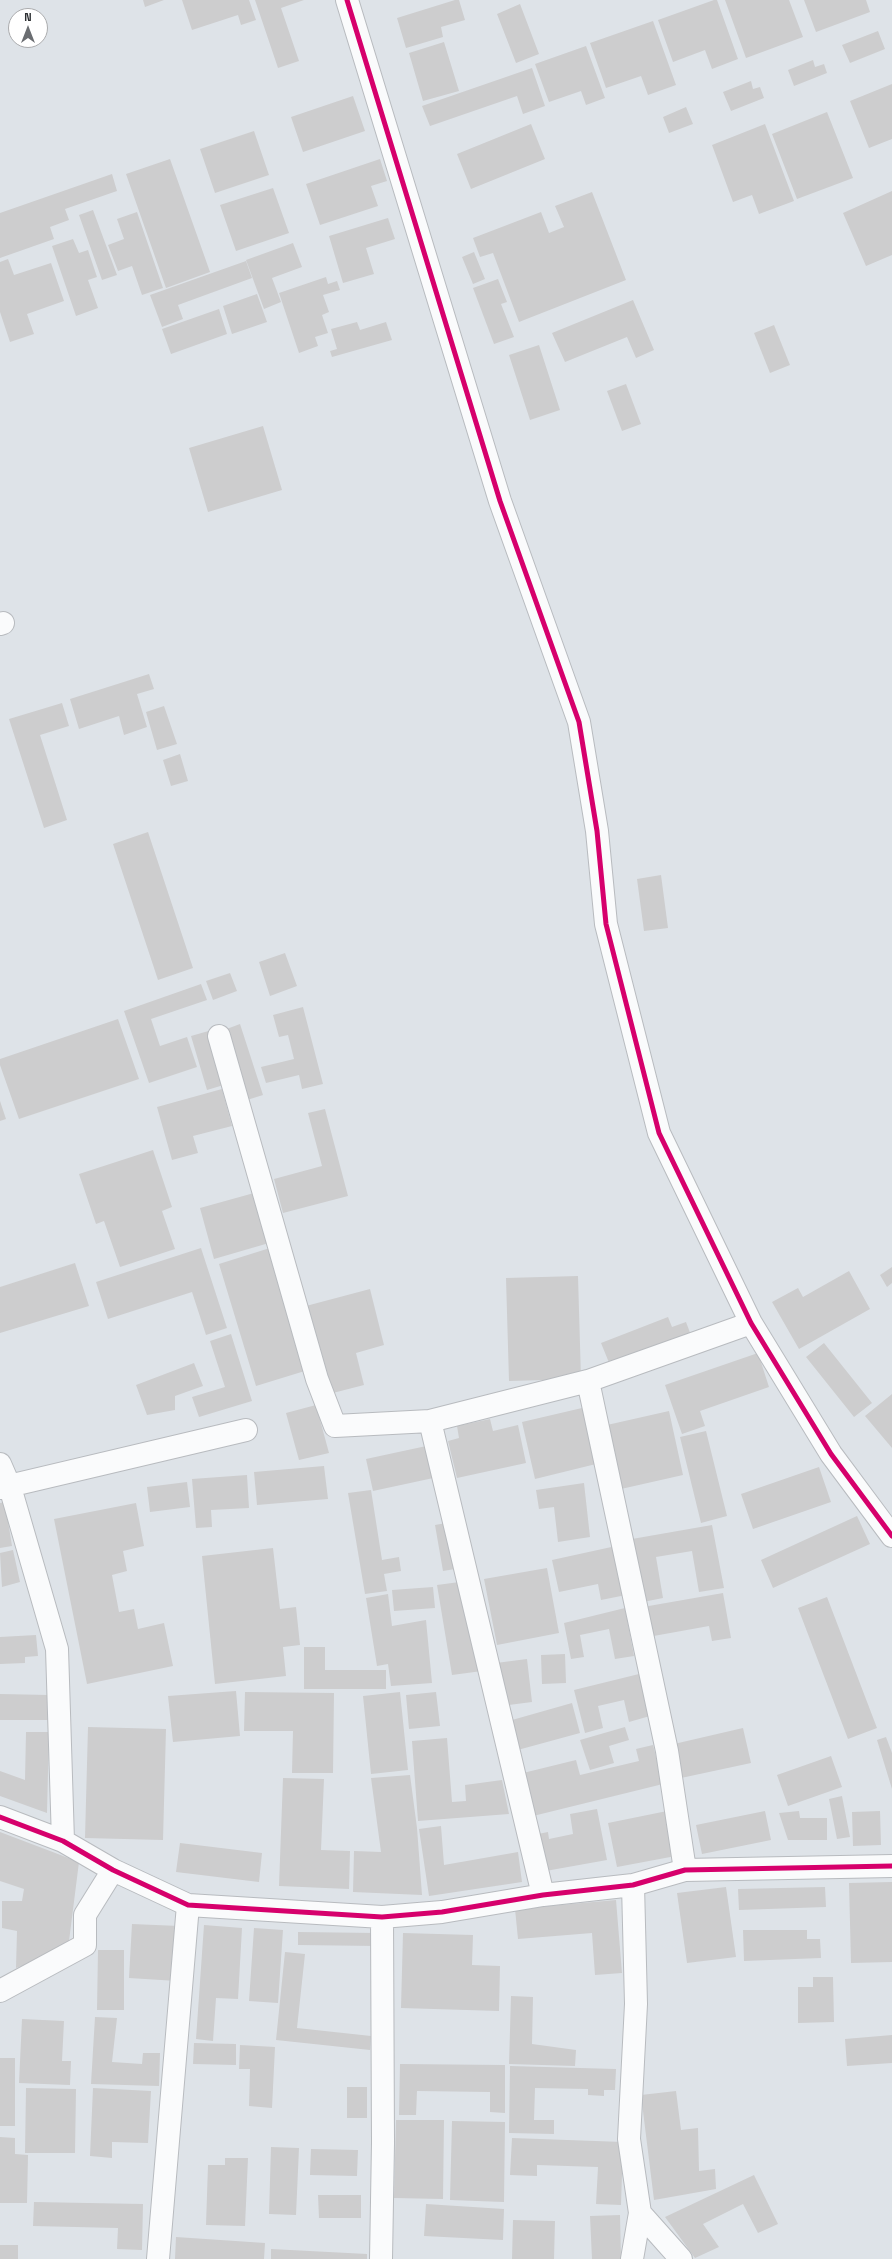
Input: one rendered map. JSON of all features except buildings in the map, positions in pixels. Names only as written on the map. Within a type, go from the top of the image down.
[{"type":"street","points":[[347,0],[500,501],[579,722],[597,831],[606,924],[659,1133],[751,1323],[831,1454],[892,1536]]},
{"type":"street","points":[[219,1036],[317,1379],[335,1426],[430,1421],[588,1381],[751,1323]]},
{"type":"street","points":[[588,1381],[667,1751],[685,1870]]},
{"type":"street","points":[[430,1421],[543,1895]]},
{"type":"street","points":[[5,1488],[246,1430]]},
{"type":"street","points":[[0,1464],[5,1488],[57,1649],[63,1841]]},
{"type":"street","points":[[0,1817],[63,1841],[113,1870],[188,1905],[382,1917],[442,1912],[543,1895],[633,1885],[685,1870],[892,1866]]},
{"type":"street","points":[[0,1991],[85,1945],[85,1915],[113,1870]]},
{"type":"street","points":[[632,2259],[640,2213],[629,2139],[636,2004],[633,1885]]},
{"type":"street","points":[[158,2259],[188,1905]]},
{"type":"street","points":[[381,2259],[383,2143],[382,1917]]},
{"type":"street","points":[[640,2213],[681,2259]]},
{"type":"cycle path","points":[[347,0],[500,501],[579,722],[597,831],[606,924],[659,1133],[751,1323],[831,1454],[892,1536]]},
{"type":"cycle path","points":[[0,1817],[63,1841],[113,1870],[188,1905],[382,1917],[442,1912],[543,1895],[633,1885],[685,1870],[892,1866]]}]
